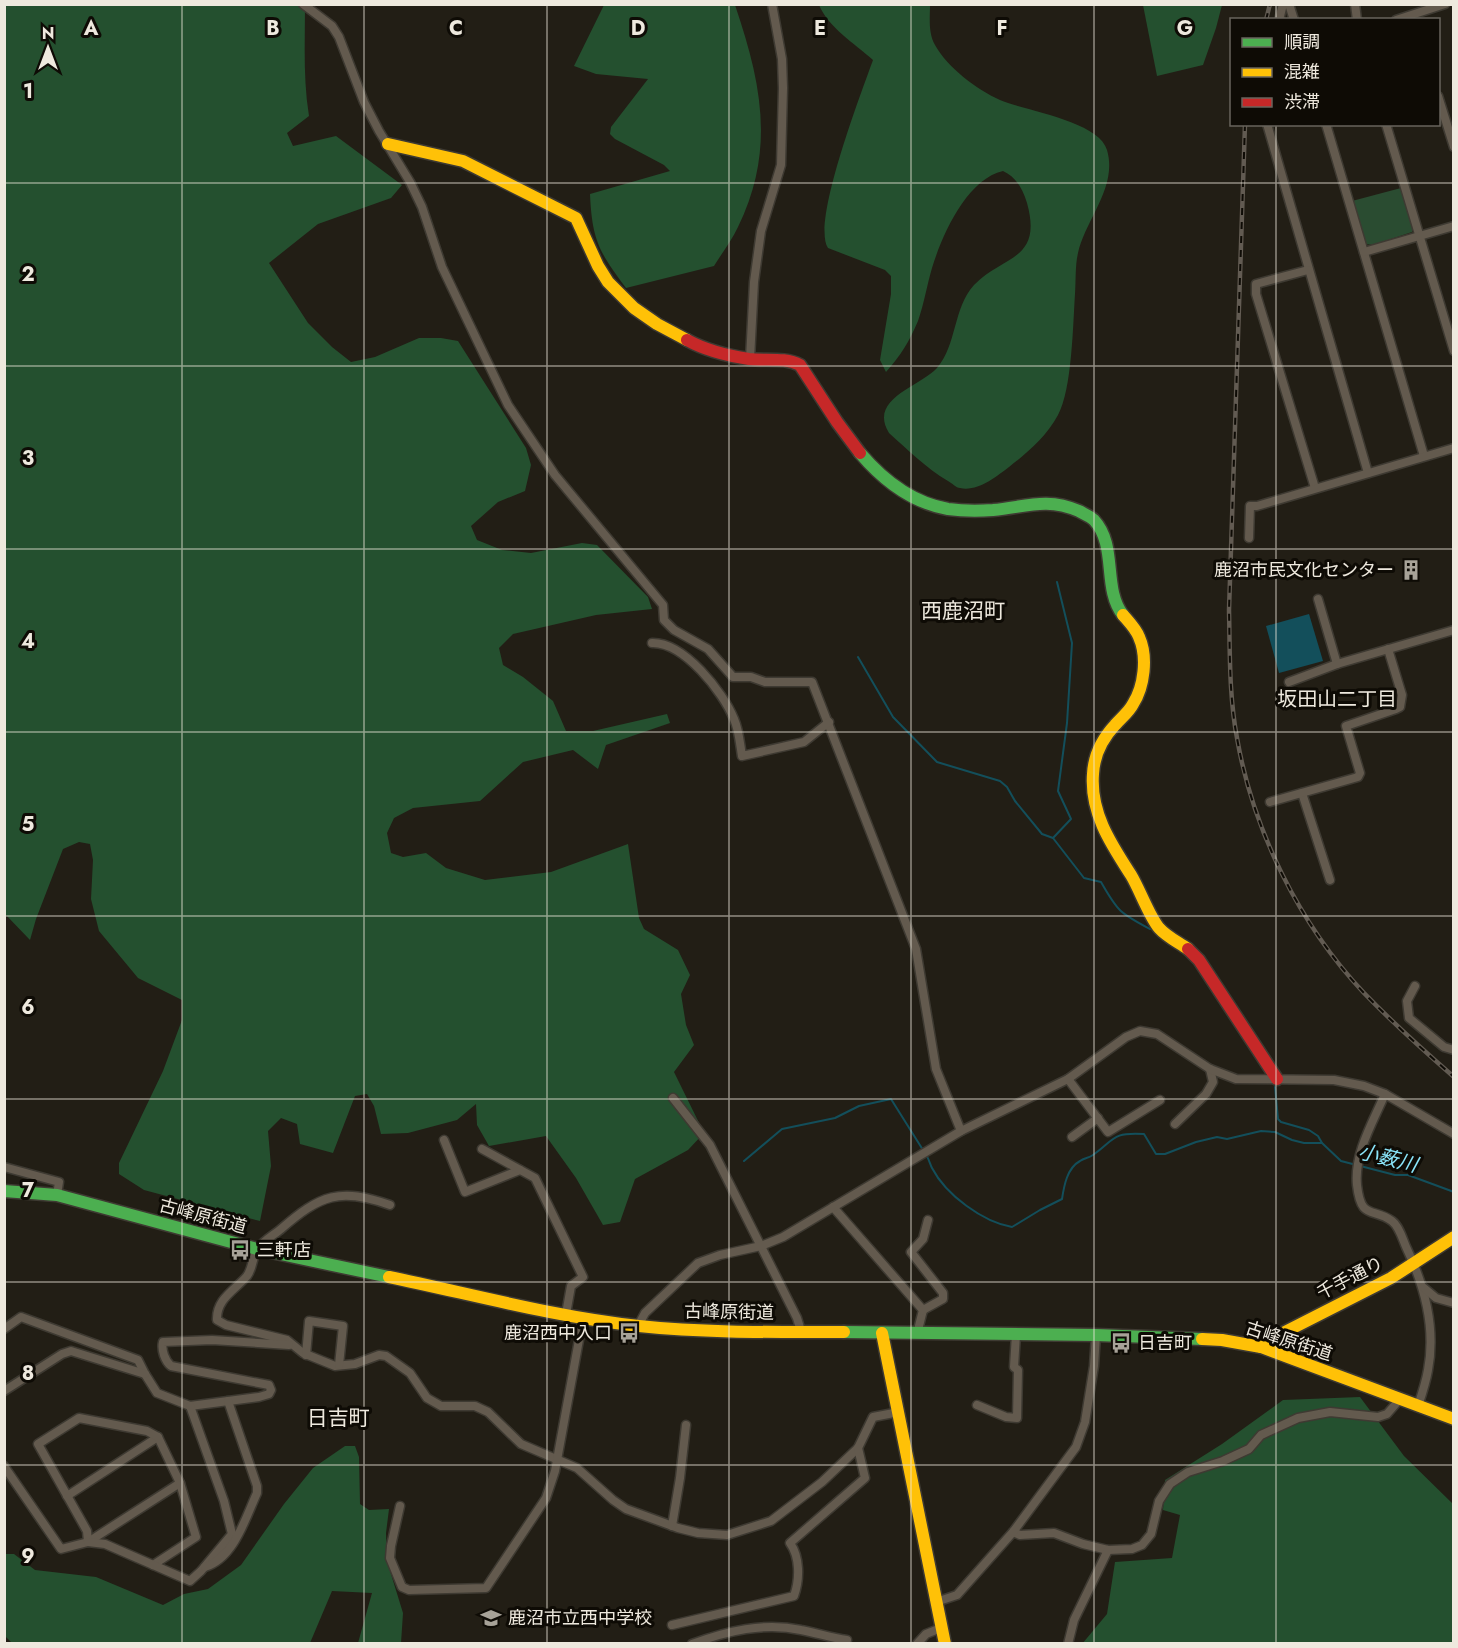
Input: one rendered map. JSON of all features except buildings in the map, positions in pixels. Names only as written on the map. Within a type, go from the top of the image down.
[{"type":"street","points":[[303,4],[332,26],[339,37],[364,102],[422,207],[442,267],[508,405],[555,475],[663,605],[664,620],[674,630],[708,648],[733,677],[751,677],[765,682],[812,682],[916,949],[936,1069],[961,1131]]},
{"type":"street","points":[[750,359],[754,282],[761,231],[781,165],[782,59],[772,4]]},
{"type":"street","points":[[1412,4],[1415,17],[1445,4]]},
{"type":"street","points":[[1440,102],[1454,147]]},
{"type":"street","points":[[1268,126],[1368,473]]},
{"type":"street","points":[[1327,126],[1424,456]]},
{"type":"street","points":[[1387,126],[1454,351]]},
{"type":"street","points":[[388,144],[463,161],[576,218],[598,266],[609,282],[634,308],[657,324],[691,342],[725,354],[750,359],[792,361],[800,365],[832,417],[852,443],[887,479],[918,499],[944,509],[965,510],[996,510],[1029,502],[1048,502],[1076,510],[1092,518],[1102,535],[1115,606],[1139,635],[1143,671],[1138,693],[1132,705],[1107,733],[1093,766],[1094,799],[1103,827],[1142,894],[1158,928],[1188,947],[1199,960],[1277,1079]]},
{"type":"street","points":[[1364,252],[1454,226]]},
{"type":"street","points":[[1308,270],[1256,284],[1256,294],[1316,488]]},
{"type":"street","points":[[1249,538],[1250,506],[1257,506],[1454,448]]},
{"type":"street","points":[[1318,599],[1338,664]]},
{"type":"street","points":[[1289,682],[1338,664],[1454,630]]},
{"type":"street","points":[[652,644],[674,648],[691,660],[719,693],[734,720],[742,756],[804,742],[829,722]]},
{"type":"street","points":[[1270,802],[1358,777],[1360,773],[1346,726],[1400,707],[1402,694],[1388,649]]},
{"type":"street","points":[[1302,793],[1330,880]]},
{"type":"street","points":[[1415,986],[1407,1001],[1409,1018],[1444,1047],[1454,1050]]},
{"type":"street","points":[[638,1326],[645,1313],[698,1263],[760,1246],[783,1237],[961,1131],[1068,1079],[1126,1037],[1140,1031],[1157,1034],[1210,1069],[1236,1079],[1334,1080],[1364,1086],[1385,1094],[1454,1134]]},
{"type":"street","points":[[1175,1124],[1206,1094],[1214,1082],[1210,1069]]},
{"type":"street","points":[[1068,1079],[1108,1132],[1160,1100]]},
{"type":"street","points":[[1385,1094],[1362,1147],[1357,1170],[1357,1187],[1364,1209],[1392,1222],[1399,1231],[1424,1288],[1430,1323],[1429,1369],[1418,1406]]},
{"type":"street","points":[[673,1098],[710,1145],[797,1318],[801,1331]]},
{"type":"street","points":[[1072,1137],[1098,1118]]},
{"type":"street","points":[[444,1140],[465,1192],[519,1170]]},
{"type":"street","points":[[482,1149],[535,1179],[583,1277],[572,1286],[566,1314]]},
{"type":"street","points":[[4,1167],[59,1182],[57,1196]]},
{"type":"street","name":"古峰原街道","points":[[4,1191],[57,1196],[257,1249],[583,1318],[638,1326],[703,1331],[1096,1335],[1204,1339],[1261,1347],[1454,1419]]},
{"type":"street","points":[[390,1205],[369,1197],[327,1197],[292,1220],[257,1249],[252,1268],[247,1276],[222,1300],[217,1320],[226,1325],[288,1341],[306,1355],[335,1366],[355,1364],[379,1355],[386,1356],[410,1373],[427,1398],[441,1406],[475,1406],[482,1409],[488,1412],[520,1444],[578,1468],[626,1509],[698,1533],[727,1535],[771,1521],[837,1469],[858,1448],[873,1417],[899,1412]]},
{"type":"street","points":[[833,1207],[923,1310]]},
{"type":"street","points":[[920,1334],[919,1326],[923,1310],[943,1299],[943,1293],[911,1252],[923,1239],[928,1220]]},
{"type":"street","name":"千手通り","points":[[1261,1347],[1279,1335],[1414,1264],[1435,1252],[1454,1237]]},
{"type":"street","points":[[1424,1288],[1436,1298],[1454,1303]]},
{"type":"street","points":[[4,1329],[21,1317],[138,1360],[157,1393],[190,1406],[259,1397],[269,1394],[271,1390],[269,1385],[171,1366],[166,1362],[163,1342],[212,1340],[293,1345]]},
{"type":"street","points":[[400,1506],[390,1546],[390,1558],[402,1587],[409,1590],[486,1588],[546,1498],[558,1458],[583,1318]]},
{"type":"street","points":[[306,1355],[309,1321],[343,1326],[339,1365]]},
{"type":"street","points":[[882,1333],[945,1644]]},
{"type":"street","points":[[977,1405],[1006,1417],[1017,1418],[1018,1370],[1014,1367],[1016,1334]]},
{"type":"street","points":[[936,1602],[957,1595],[1013,1532],[1076,1448],[1085,1422],[1094,1366],[1096,1335]]},
{"type":"street","points":[[4,1391],[62,1354],[71,1351],[145,1374]]},
{"type":"street","points":[[1013,1532],[1020,1535],[1054,1533],[1083,1545],[1108,1550],[1132,1549],[1142,1545],[1151,1534],[1159,1501],[1164,1492],[1170,1484],[1188,1472],[1223,1461],[1249,1449],[1261,1435],[1298,1418],[1330,1412],[1378,1417],[1387,1414],[1400,1399]]},
{"type":"street","points":[[204,1567],[215,1564],[237,1537],[257,1493],[257,1486],[228,1401]]},
{"type":"street","points":[[88,1542],[105,1544],[190,1581],[232,1534],[224,1501],[190,1406]]},
{"type":"street","points":[[88,1542],[87,1531],[39,1444],[79,1418],[147,1431],[158,1437],[180,1483],[196,1537],[153,1564]]},
{"type":"street","points":[[672,1526],[686,1425]]},
{"type":"street","points":[[67,1496],[158,1437]]},
{"type":"street","points":[[672,1625],[794,1596],[797,1587],[797,1552],[790,1543],[865,1478],[858,1448]]},
{"type":"street","points":[[4,1466],[61,1549],[88,1542],[180,1483]]},
{"type":"street","points":[[1068,1644],[1074,1620],[1108,1550]]},
{"type":"street","points":[[692,1644],[724,1632],[765,1627],[800,1630],[847,1640]]},
{"type":"street","points":[[916,1644],[926,1634],[941,1628]]},
{"type":"green space","points":[[4,5],[305,5],[305,74],[309,116],[287,133],[293,146],[336,136],[402,185],[391,198],[318,224],[269,263],[308,323],[351,362],[375,357],[419,338],[458,341],[526,448],[531,465],[525,491],[498,502],[471,526],[477,540],[502,550],[531,553],[582,543],[597,545],[648,597],[652,609],[596,615],[513,634],[499,648],[503,665],[523,677],[553,701],[566,731],[593,731],[667,714],[670,723],[606,745],[598,769],[573,750],[523,762],[480,801],[413,808],[394,818],[387,833],[391,853],[403,857],[426,853],[446,868],[485,880],[551,872],[628,844],[639,918],[644,929],[678,950],[690,975],[681,994],[686,1025],[694,1045],[674,1072],[704,1133],[688,1150],[635,1179],[620,1222],[603,1225],[576,1178],[546,1136],[489,1146],[477,1125],[476,1104],[457,1120],[408,1133],[381,1134],[374,1106],[367,1094],[355,1096],[333,1153],[300,1144],[297,1124],[281,1118],[268,1131],[271,1166],[260,1221],[144,1190],[119,1174],[119,1163],[163,1071],[182,1020],[182,1000],[138,978],[99,931],[91,899],[93,860],[90,844],[79,842],[63,849],[30,940],[5,914]]},
{"type":"green space","points":[[604,5],[735,5],[752,61],[760,116],[761,143],[750,198],[736,232],[714,266],[626,288],[609,265],[599,245],[593,223],[590,194],[670,171],[664,165],[615,139],[610,134],[611,127],[648,79],[596,74],[574,66]]},
{"type":"green space","points":[[819,5],[930,5],[931,35],[935,45],[947,62],[963,77],[1000,100],[1076,124],[1101,140],[1107,150],[1109,164],[1105,190],[1082,241],[1077,258],[1071,356],[1063,404],[1053,423],[1036,444],[1004,471],[980,486],[958,488],[925,465],[889,433],[884,421],[885,411],[898,395],[937,368],[948,349],[962,304],[974,285],[1025,247],[1030,236],[1031,222],[1027,203],[1015,180],[1003,171],[990,176],[967,197],[942,240],[915,329],[886,372],[880,360],[891,294],[891,276],[885,270],[828,248],[825,234],[826,212],[840,156],[873,60],[835,28]]},
{"type":"green space","points":[[1143,5],[1222,5],[1203,65],[1157,76]]},
{"type":"green space","points":[[1401,188],[1413,227],[1412,232],[1373,245],[1365,244],[1352,201]]},
{"type":"green space","points":[[1360,1397],[1404,1456],[1453,1504],[1453,1643],[1082,1644],[1107,1614],[1115,1562],[1172,1558],[1180,1515],[1163,1510],[1165,1480],[1222,1444],[1283,1400]]},
{"type":"green space","points":[[345,1446],[355,1446],[359,1457],[360,1504],[369,1510],[389,1509],[386,1533],[387,1561],[403,1613],[401,1643],[358,1643],[372,1593],[332,1591],[310,1643],[12,1643],[5,1636],[4,1554],[14,1554],[35,1570],[96,1577],[163,1605],[184,1594],[208,1589],[241,1565],[284,1504],[313,1468]]},
{"type":"water","points":[[1309,614],[1323,661],[1279,673],[1266,626]]},
{"type":"waterway","points":[[1053,838],[1071,819],[1058,791],[1067,723],[1072,643],[1057,582]]},
{"type":"waterway","points":[[858,657],[893,717],[937,762],[1000,781],[1042,834],[1053,838],[1084,878],[1101,882],[1121,911],[1150,929]]},
{"type":"waterway","name":"小薮川","points":[[1275,1087],[1278,1119],[1281,1122],[1309,1130],[1318,1136],[1341,1161],[1395,1175],[1408,1175],[1454,1192]]},
{"type":"waterway","points":[[744,1161],[782,1129],[835,1118],[859,1106],[891,1099],[923,1150]]},
{"type":"waterway","points":[[926,1155],[938,1178],[966,1206],[989,1219],[1012,1227],[1062,1199],[1072,1168],[1110,1141],[1126,1134],[1144,1134],[1156,1154],[1165,1154],[1217,1137],[1227,1139],[1261,1131],[1275,1132],[1304,1143],[1322,1143]]},
{"type":"railway","points":[[1266,18],[1270,4]]},
{"type":"railway","points":[[1245,126],[1229,610],[1230,674],[1237,738],[1244,773],[1254,807],[1282,874],[1319,937],[1364,993],[1454,1077]]},
{"type":"traffic: fast","points":[[860,453],[900,489],[935,506],[954,510],[982,511],[1046,504],[1067,507],[1091,517],[1101,530],[1106,542],[1113,592],[1123,615]]},
{"type":"traffic: fast","points":[[4,1191],[57,1195],[257,1249],[389,1277]]},
{"type":"traffic: fast","points":[[844,1332],[1096,1335],[1202,1339]]},
{"type":"traffic: slow","points":[[388,144],[463,161],[576,218],[608,282],[634,308],[657,324],[687,340]]},
{"type":"traffic: slow","points":[[1123,615],[1134,628],[1142,645],[1144,672],[1133,704],[1106,736],[1097,754],[1093,774],[1095,802],[1103,828],[1155,923],[1166,934],[1188,949]]},
{"type":"traffic: slow","points":[[1261,1347],[1279,1335],[1391,1278],[1454,1237]]},
{"type":"traffic: slow","points":[[389,1277],[545,1311],[639,1326],[716,1331],[844,1332]]},
{"type":"traffic: slow","points":[[882,1333],[945,1644]]},
{"type":"traffic: slow","points":[[1202,1339],[1261,1347],[1454,1419]]},
{"type":"traffic: jam","points":[[687,340],[709,350],[733,356],[782,360],[800,365],[860,453]]},
{"type":"traffic: jam","points":[[1188,949],[1199,960],[1277,1079]]},
{"type":"place","name":"鹿沼市民文化センター","points":[[1411,570]]},
{"type":"place","name":"三軒店","points":[[240,1250]]},
{"type":"place","name":"鹿沼西中入口","points":[[629,1333]]},
{"type":"place","name":"日吉町","points":[[1121,1343]]},
{"type":"place","name":"鹿沼市立西中学校","points":[[491,1618]]},
{"type":"district","name":"西鹿沼町","points":[[963,611]]},
{"type":"district","name":"坂田山二丁目","points":[[1337,699]]},
{"type":"district","name":"日吉町","points":[[338,1418]]}]
